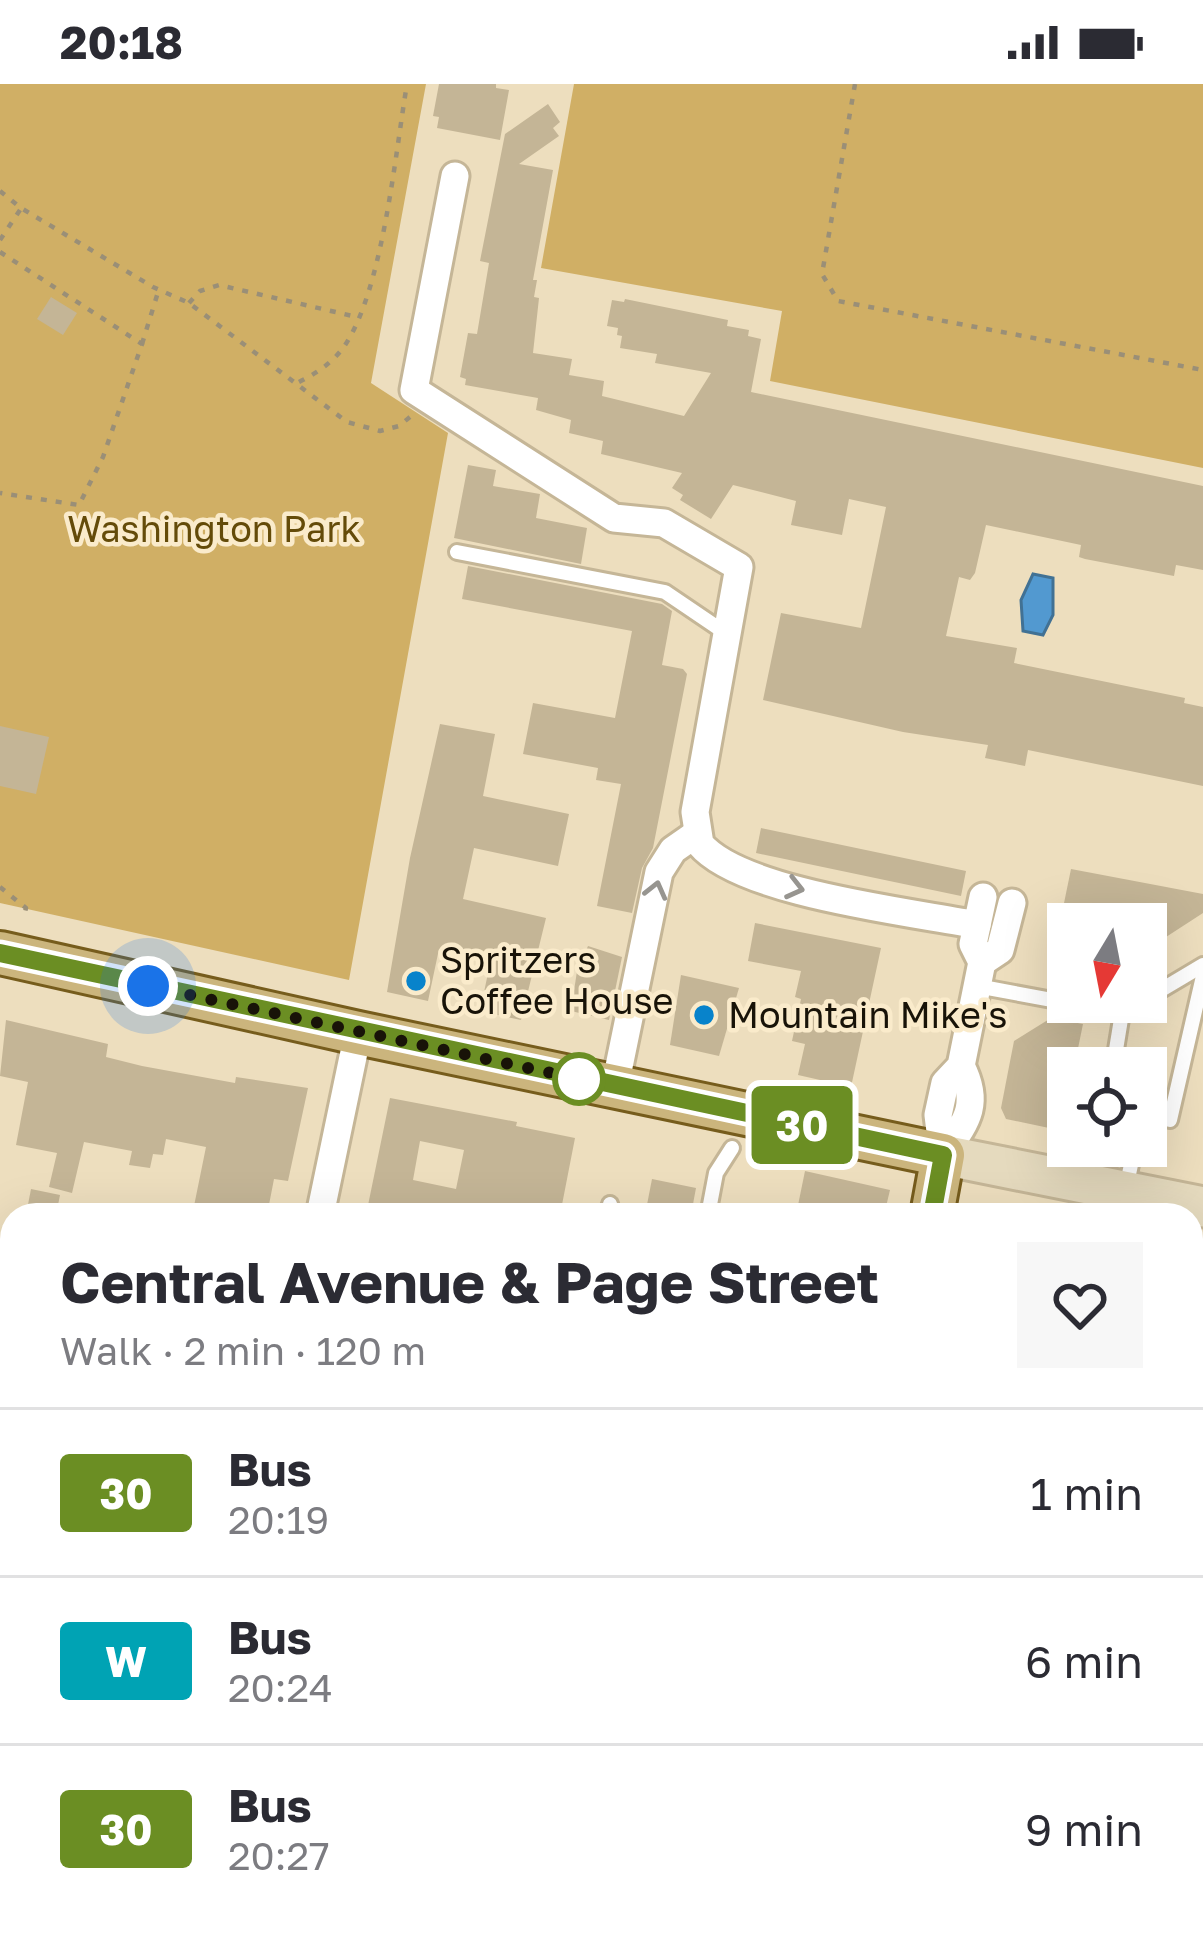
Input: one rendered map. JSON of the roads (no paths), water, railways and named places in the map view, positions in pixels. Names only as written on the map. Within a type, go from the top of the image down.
[{"type":"main road","points":[[0,953],[943,1155],[934,1203]]},
{"type":"street","points":[[455,176],[413,390],[614,518],[664,523],[739,568],[695,812],[696,834],[710,856],[766,880],[980,911],[973,944],[980,974],[961,1066],[945,1083],[938,1115],[943,1155],[1182,1203]]},
{"type":"street","points":[[615,1086],[659,872],[673,850],[696,834]]},
{"type":"street","points":[[980,974],[1000,950],[1012,903]]},
{"type":"street","points":[[323,1203],[358,1033]]},
{"type":"lane","points":[[458,552],[665,592],[727,634]]},
{"type":"lane","points":[[1167,987],[1203,965]]},
{"type":"lane","points":[[980,974],[1047,992]]},
{"type":"lane","points":[[1167,1119],[1203,976]]},
{"type":"lane","points":[[710,1203],[716,1173],[732,1148]]},
{"type":"lane","points":[[1125,1192],[1130,1167]]},
{"type":"water","points":[[1033,574],[1053,578],[1053,615],[1043,635],[1023,631],[1021,600]]},
{"type":"place","name":"Spritzers Coffee House","points":[[416,981]]},
{"type":"place","name":"Mountain Mike's","points":[[704,1015]]},
{"type":"park label","name":"Washington Park","points":[[214,529]]}]
